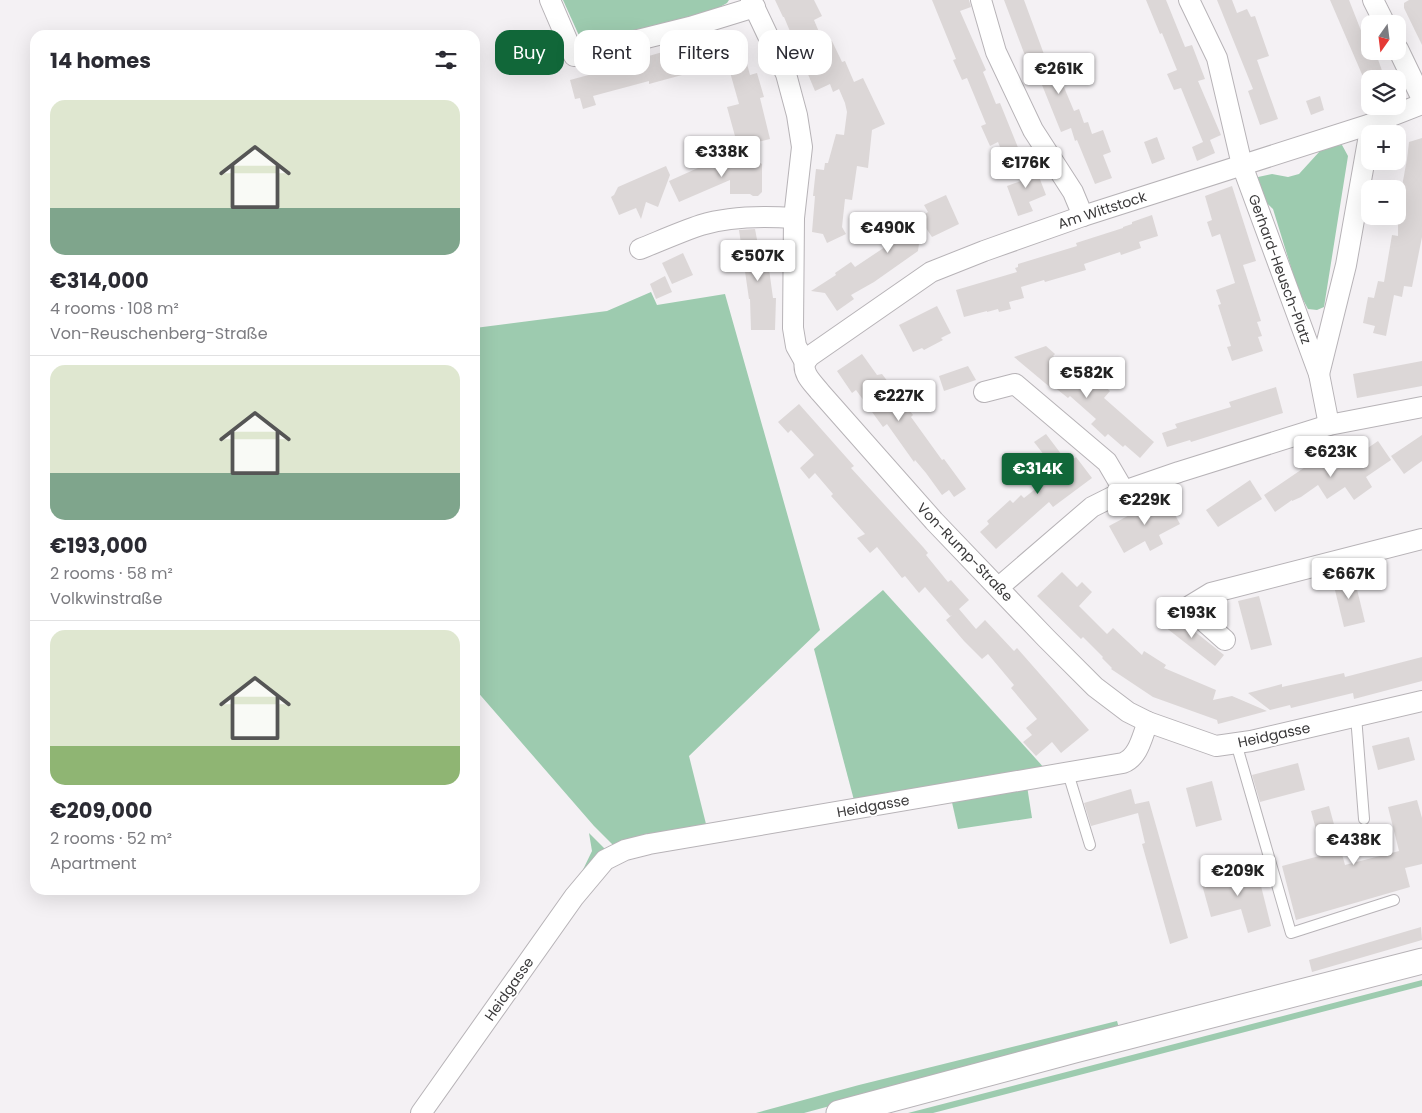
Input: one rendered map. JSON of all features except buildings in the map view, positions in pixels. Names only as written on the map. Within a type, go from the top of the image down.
[{"type":"street","points":[[550,0],[574,56],[690,27],[753,3]]},
{"type":"street","points":[[981,0],[996,52],[1033,130],[1073,192],[1083,216]]},
{"type":"street","name":"Gerhard-Heusch-Platz","points":[[1189,0],[1217,58],[1242,165],[1319,374],[1329,425]]},
{"type":"street","points":[[1373,0],[1380,15]]},
{"type":"street","name":"Von-Rump-Straße","points":[[753,3],[786,74],[797,115],[802,147],[794,218],[792,328],[796,346],[805,362],[804,368],[808,377],[934,521],[1095,688],[1128,712],[1148,722]]},
{"type":"street","points":[[1403,60],[1422,99]]},
{"type":"street","name":"Am Wittstock","points":[[805,362],[810,356],[931,272],[1083,216],[1371,124],[1422,104]]},
{"type":"street","name":"Gerhard-Heusch-Platz","points":[[1319,374],[1346,265],[1371,124]]},
{"type":"street","points":[[640,249],[703,224],[765,216],[794,218]]},
{"type":"street","points":[[984,392],[1015,384],[1107,462],[1124,491]]},
{"type":"street","points":[[999,587],[1092,507],[1124,491],[1178,472],[1329,425],[1422,408]]},
{"type":"street","points":[[1225,640],[1188,607],[1211,593],[1422,539]]},
{"type":"street","name":"Heidgasse","points":[[422,1113],[574,897],[605,860],[625,850],[649,844],[1123,763],[1130,760],[1137,750],[1148,722],[1216,746],[1422,700]]},
{"type":"street","points":[[839,1113],[1422,960]]},
{"type":"lane","points":[[1356,716],[1364,819]]},
{"type":"lane","points":[[1236,743],[1291,933],[1394,900]]},
{"type":"lane","points":[[1068,773],[1090,844]]},
{"type":"green space","points":[[563,0],[729,0],[711,12],[642,30],[576,30]]},
{"type":"green space","points":[[1342,145],[1348,156],[1324,307],[1317,310],[1308,309],[1298,290],[1273,209],[1258,195],[1258,177],[1272,174],[1288,177],[1299,174],[1320,151],[1330,146]]},
{"type":"green space","points":[[651,292],[657,305],[725,294],[820,630],[689,756],[707,828],[614,846],[594,826],[480,695],[480,327],[607,311]]},
{"type":"green space","points":[[883,590],[1046,770],[855,804],[814,649]]},
{"type":"green space","points":[[1027,786],[1032,818],[958,829],[951,798]]},
{"type":"green space","points":[[589,833],[607,851],[578,880],[592,851]]},
{"type":"green space","points":[[1422,980],[1422,986],[933,1113],[908,1113]]},
{"type":"green space","points":[[1117,1021],[1119,1028],[804,1113],[756,1113],[859,1085]]}]
